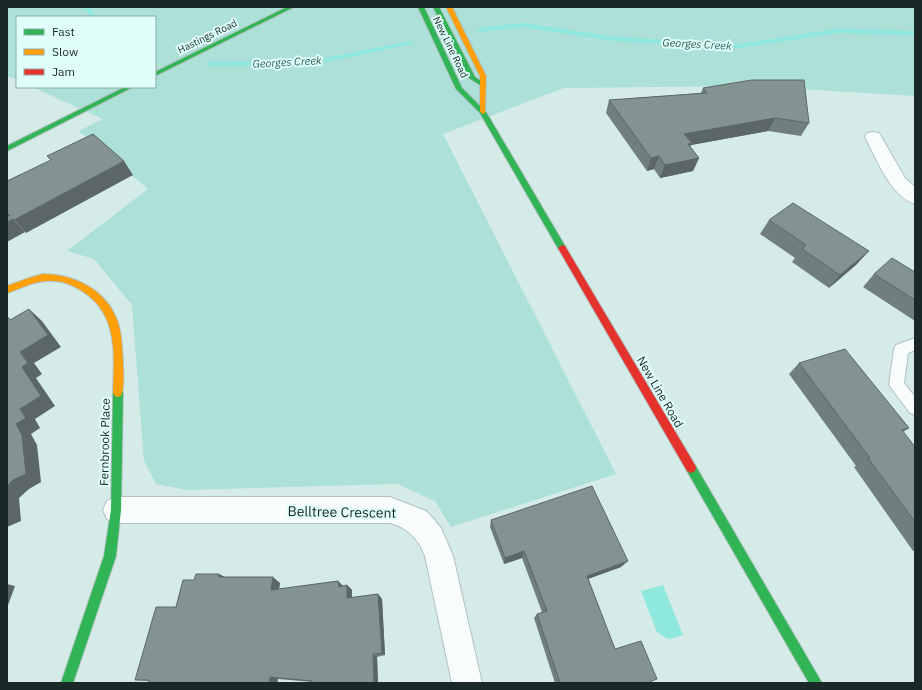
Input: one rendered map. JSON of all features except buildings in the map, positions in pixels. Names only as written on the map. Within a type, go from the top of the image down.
[{"type":"main road","name":"Hastings Road","points":[[156,74],[292,7]]},
{"type":"main road","name":"New Line Road","points":[[420,7],[459,88],[483,112],[816,683]]},
{"type":"main road","points":[[436,7],[472,78],[482,84]]},
{"type":"main road","name":"New Line Road","points":[[449,7],[483,76],[483,112]]},
{"type":"main road","points":[[7,149],[128,88]]},
{"type":"main road","name":"Fernbrook Place","points":[[7,290],[20,283],[40,277],[56,276],[76,282],[93,294],[109,312],[116,335],[118,374],[116,510],[110,556],[67,683]]},
{"type":"street","points":[[873,137],[898,182],[915,198]]},
{"type":"street","name":"Belltree Crescent","points":[[116,510],[390,510],[408,515],[422,524],[432,538],[439,556],[467,683]]},
{"type":"lane","points":[[915,344],[901,349],[896,385],[915,408]]},
{"type":"shaded area","points":[[7,7],[915,7],[915,96],[749,86],[564,88],[443,134],[616,474],[451,527],[435,501],[397,484],[187,490],[156,484],[144,461],[132,305],[94,259],[67,251],[148,189],[79,131],[103,119],[34,88],[156,88],[156,16],[16,16],[16,80],[7,76]]},
{"type":"shaded area","points":[[663,585],[683,635],[670,639],[657,632],[641,591]]},
{"type":"waterway","name":"Georges Creek","points":[[86,7],[93,16]]},
{"type":"waterway","name":"Georges Creek","points":[[479,30],[522,25],[615,39],[740,46],[837,31],[915,33]]},
{"type":"waterway","name":"Georges Creek","points":[[209,64],[312,63],[410,43]]},
{"type":"traffic: fast","points":[[156,74],[291,7]]},
{"type":"traffic: fast","points":[[421,7],[459,89],[483,112],[562,248]]},
{"type":"traffic: fast","points":[[436,7],[472,78],[482,84]]},
{"type":"traffic: fast","points":[[7,149],[128,88]]},
{"type":"traffic: fast","points":[[67,683],[110,556],[116,510],[118,393]]},
{"type":"traffic: fast","points":[[691,468],[816,683]]},
{"type":"traffic: slow","points":[[449,7],[483,76],[483,112]]},
{"type":"traffic: slow","points":[[7,290],[32,280],[55,277],[67,279],[78,284],[99,300],[109,312],[115,329],[118,351],[118,393]]},
{"type":"traffic: jam","points":[[562,248],[691,468]]}]
